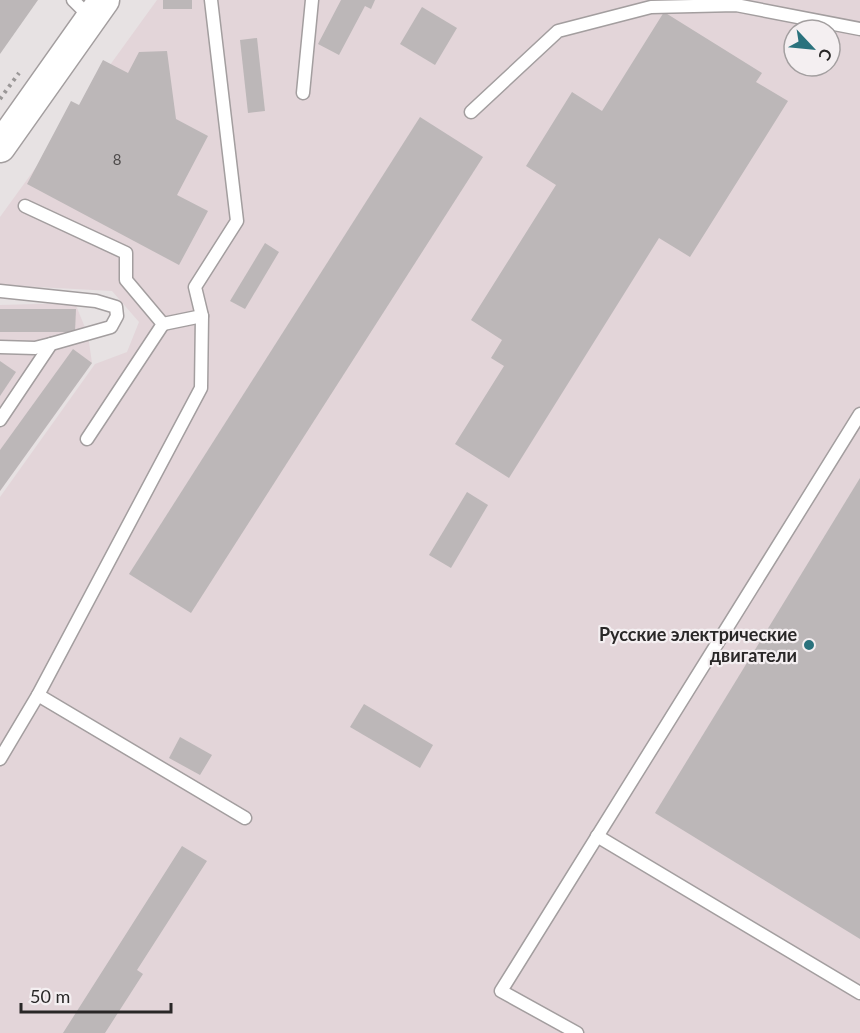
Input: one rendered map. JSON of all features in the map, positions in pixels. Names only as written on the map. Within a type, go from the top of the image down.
[{"type":"street","points":[[0,147],[89,6]]},
{"type":"lane","points":[[0,759],[38,695],[201,388],[202,316],[195,287],[237,221],[211,0]]},
{"type":"lane","points":[[303,93],[312,0]]},
{"type":"lane","points":[[471,112],[558,31],[651,7],[736,5],[860,29]]},
{"type":"lane","points":[[25,206],[126,253],[126,280],[163,324]]},
{"type":"lane","points":[[0,291],[96,301],[116,308],[117,316],[111,327],[51,344],[35,348],[0,347]]},
{"type":"lane","points":[[87,439],[163,324],[202,316]]},
{"type":"lane","points":[[0,420],[51,344]]},
{"type":"lane","points":[[577,1033],[501,991],[860,414]]},
{"type":"lane","points":[[38,695],[245,818]]},
{"type":"lane","points":[[597,836],[860,993]]},
{"type":"shaded area","points":[[157,0],[860,0],[860,1033],[0,1033],[0,497],[95,364],[127,352],[139,322],[112,291],[0,285],[0,217]]},
{"type":"shaded area","points":[[75,303],[88,335],[92,363],[0,491],[0,305]]},
{"type":"building","points":[[0,0],[38,0],[0,54]]},
{"type":"building","points":[[163,0],[192,0],[192,9],[163,9]]},
{"type":"building","points":[[341,0],[375,0],[371,9],[365,6],[339,55],[318,44]]},
{"type":"building","points":[[422,7],[457,28],[435,65],[400,44]]},
{"type":"building","points":[[664,12],[762,73],[756,82],[788,101],[690,257],[659,238],[509,478],[455,444],[504,366],[491,358],[502,340],[471,320],[556,185],[526,166],[572,92],[602,111]]},
{"type":"building","points":[[257,38],[265,111],[248,113],[240,40]]},
{"type":"building","points":[[167,51],[176,119],[208,136],[177,195],[208,211],[179,265],[27,184],[71,101],[79,105],[103,60],[128,73],[139,52]]},
{"type":"building","points":[[420,117],[483,157],[191,613],[129,574]]},
{"type":"building","points":[[265,243],[279,252],[245,309],[230,301]]},
{"type":"building","points":[[0,309],[76,309],[75,332],[0,332]]},
{"type":"building","points":[[73,349],[92,363],[0,491],[0,450]]},
{"type":"building","points":[[0,361],[16,372],[0,396]]},
{"type":"building","name":"Русские электрические двигатели","points":[[860,478],[860,939],[655,813]]},
{"type":"building","points":[[467,492],[488,505],[451,568],[429,555]]},
{"type":"building","points":[[364,704],[433,745],[420,768],[350,727]]},
{"type":"building","points":[[180,737],[212,755],[200,775],[169,758]]},
{"type":"building","points":[[182,846],[207,861],[137,970],[143,974],[105,1033],[63,1033]]},
{"type":"place","name":"Русские электрические двигатели","points":[[809,645]]}]
